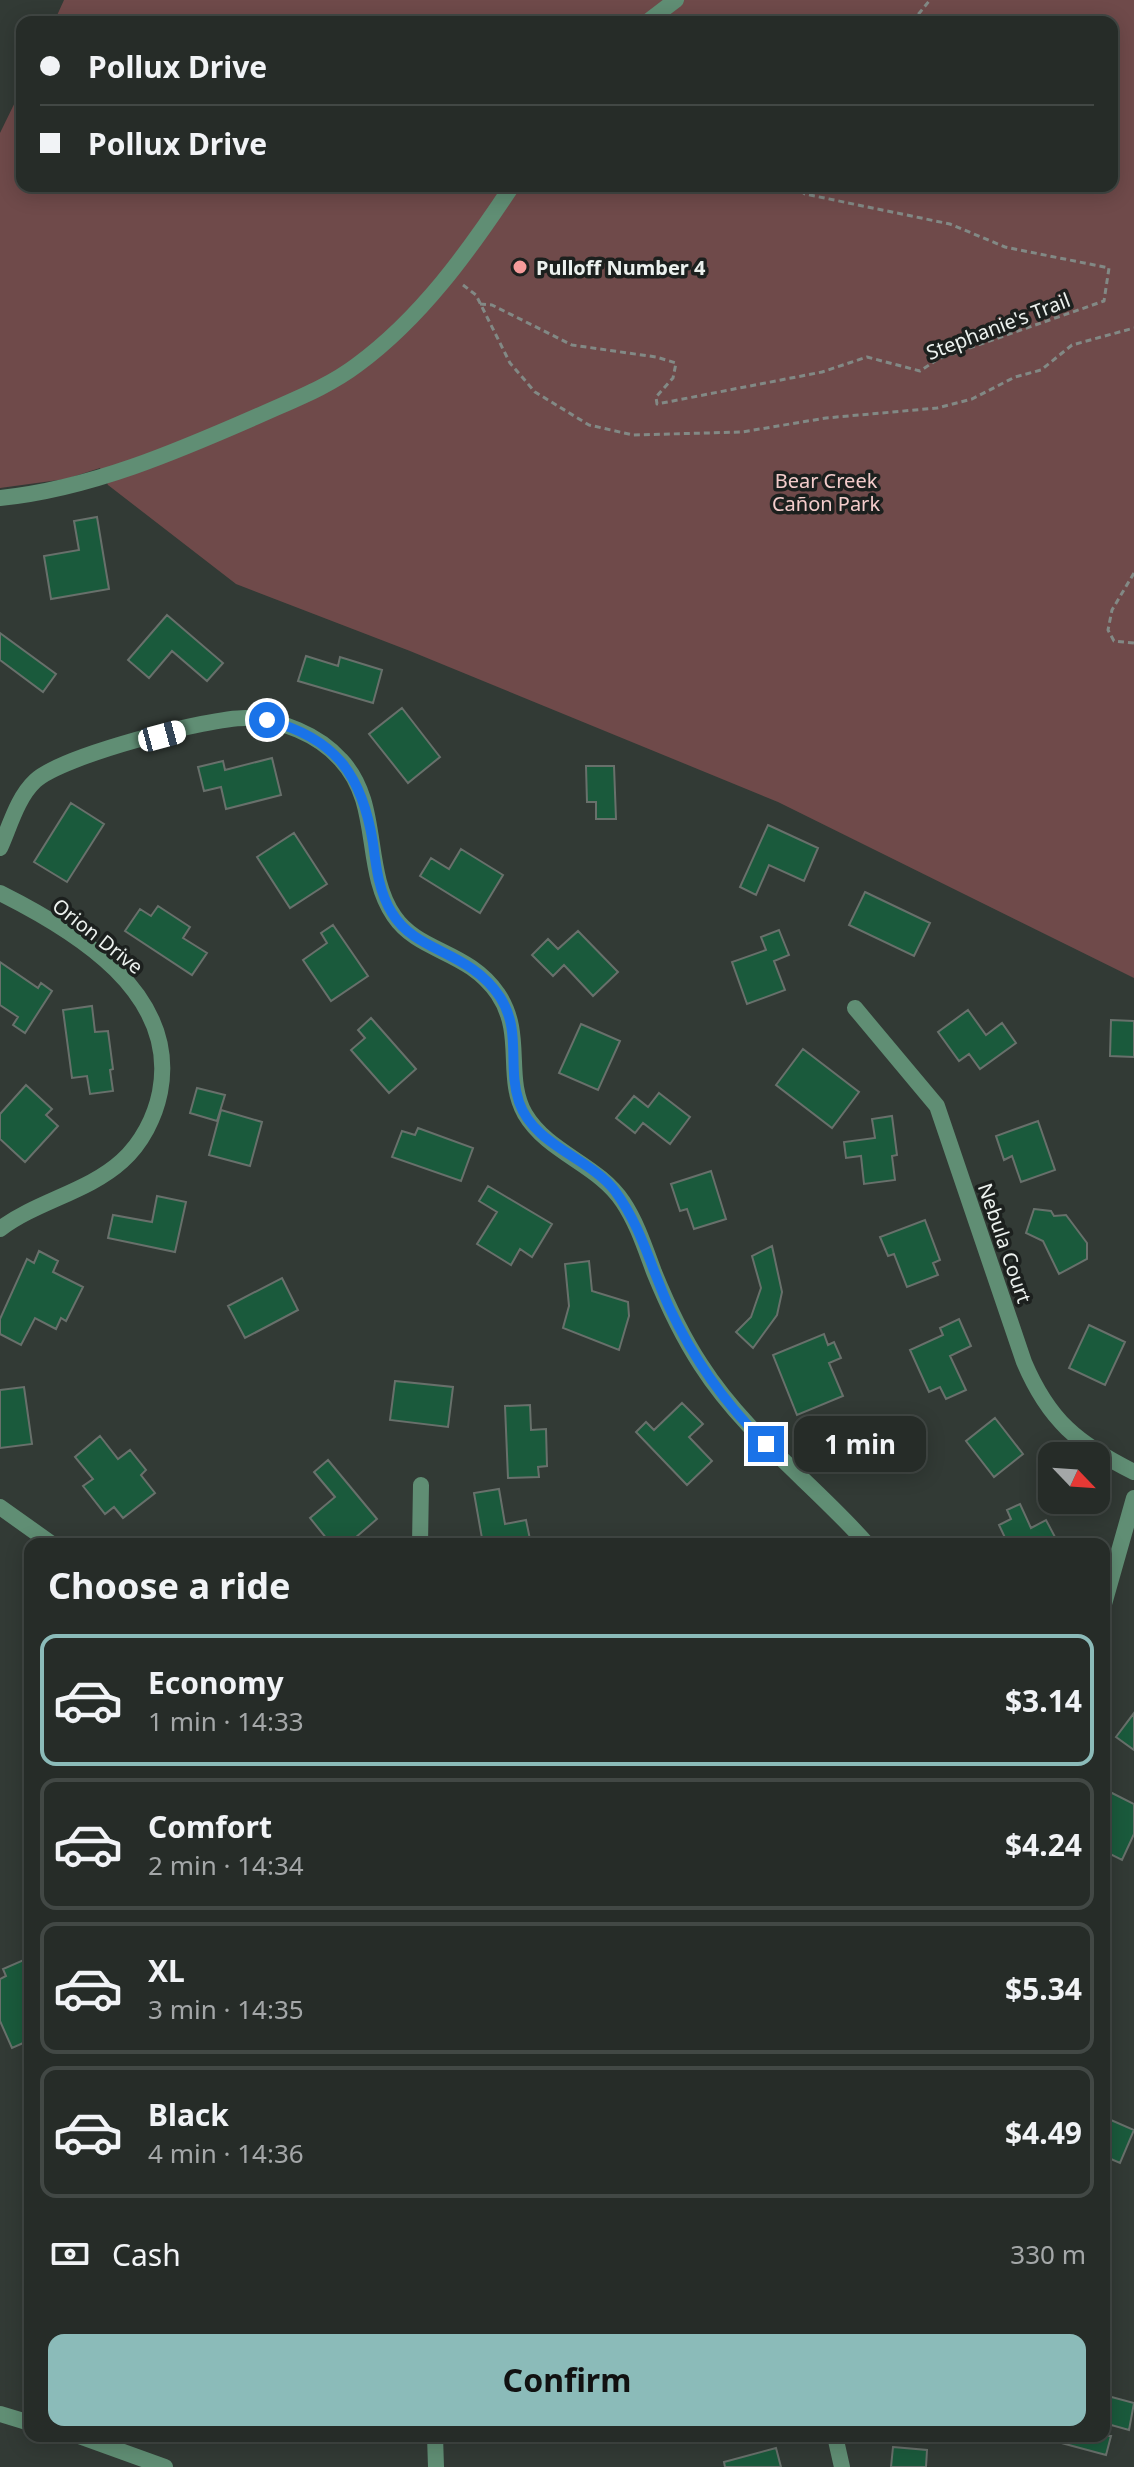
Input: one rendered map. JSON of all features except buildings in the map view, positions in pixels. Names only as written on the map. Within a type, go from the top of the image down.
[{"type":"street","points":[[655,16],[676,0]]},
{"type":"street","points":[[0,498],[98,478],[214,435],[334,380],[386,340],[449,274],[508,192]]},
{"type":"street","points":[[0,848],[26,791],[51,768],[220,720],[267,720],[302,732],[341,759],[365,801],[379,879],[391,911],[411,934],[448,951],[478,971],[501,999],[514,1029],[519,1102],[526,1116],[536,1129],[610,1184],[632,1217],[668,1306],[716,1388],[747,1426],[861,1538]]},
{"type":"street","name":"Orion Drive","points":[[0,893],[55,924],[123,976],[138,993],[158,1035],[163,1075],[150,1123],[123,1160],[104,1175],[0,1229]]},
{"type":"street","name":"Nebula Court","points":[[855,1008],[937,1106],[1024,1362],[1041,1398],[1070,1434],[1134,1472]]},
{"type":"street","points":[[420,1538],[421,1485]]},
{"type":"street","points":[[1110,1583],[1134,1498]]},
{"type":"street","points":[[0,1507],[44,1538]]},
{"type":"street","points":[[0,2414],[24,2421]]},
{"type":"street","points":[[96,2442],[165,2467]]},
{"type":"street","points":[[435,2442],[436,2467]]},
{"type":"street","points":[[836,2442],[842,2467]]},
{"type":"path","points":[[917,16],[930,0]]},
{"type":"path","name":"Stephanie's Trail","points":[[480,304],[492,305],[572,345],[656,357],[676,363],[673,378],[656,397],[657,404],[822,372],[867,357],[920,371],[938,359],[1104,301],[1109,268],[1005,247],[950,224],[802,192]]},
{"type":"path","points":[[449,274],[476,295],[510,363],[535,392],[589,425],[633,435],[742,432],[826,418],[937,408],[972,399],[1015,377],[1041,370],[1072,345],[1134,328]]},
{"type":"path","points":[[1134,573],[1112,610],[1108,630],[1114,641],[1134,643]]},
{"type":"green space","name":"Bear Creek Cañon Park","points":[[64,0],[1134,0],[1134,978],[778,802],[410,651],[236,584],[108,485],[100,468],[66,479],[0,488],[0,133],[16,100],[16,192],[1118,192],[1118,16],[57,16]]},
{"type":"place","name":"Pulloff Number 4","points":[[520,267]]},
{"type":"route","points":[[267,720],[302,732],[341,759],[365,801],[379,879],[391,911],[411,934],[448,951],[478,971],[501,999],[514,1029],[519,1102],[526,1116],[549,1140],[610,1184],[632,1217],[668,1306],[700,1363],[733,1410],[766,1444]]}]
